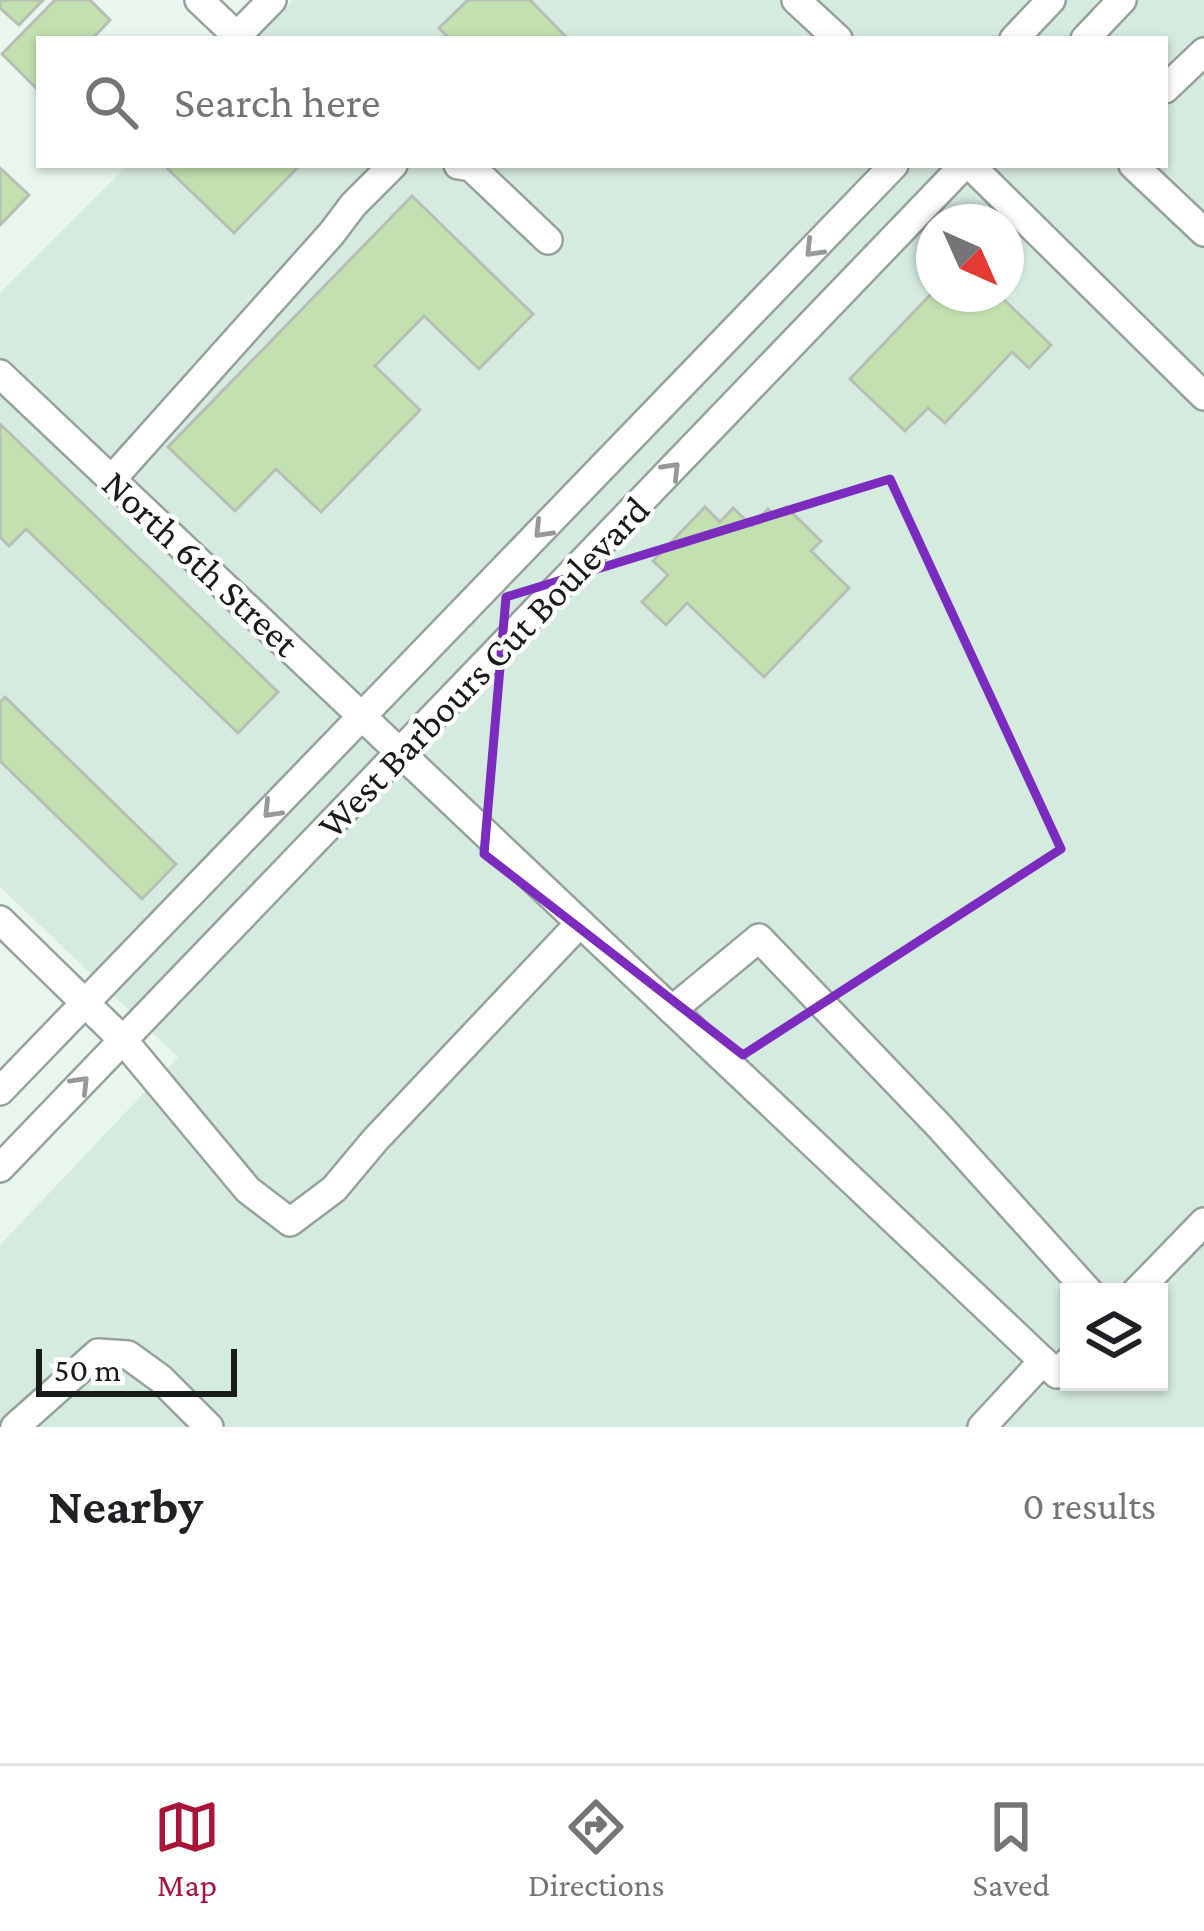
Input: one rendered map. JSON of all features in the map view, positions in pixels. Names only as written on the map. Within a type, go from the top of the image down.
[{"type":"street","points":[[200,0],[233,36]]},
{"type":"street","points":[[237,36],[272,0]]},
{"type":"street","points":[[796,0],[835,36]]},
{"type":"street","points":[[1017,36],[1051,0]]},
{"type":"street","points":[[1087,36],[1122,0]]},
{"type":"street","points":[[1168,86],[1204,52]]},
{"type":"street","points":[[112,479],[391,168]]},
{"type":"street","points":[[472,168],[548,240]]},
{"type":"street","name":"West Barbours Cut Boulevard","points":[[0,1090],[891,168]]},
{"type":"street","name":"West Barbours Cut Boulevard","points":[[0,1168],[964,168]]},
{"type":"street","points":[[970,168],[1204,396]]},
{"type":"street","points":[[1136,168],[1204,232]]},
{"type":"street","name":"North 6th Street","points":[[0,374],[672,1010],[1056,1361]]},
{"type":"street","points":[[0,920],[123,1040],[248,1190],[290,1222],[334,1189],[580,923]]},
{"type":"street","points":[[672,1010],[759,938],[1081,1283]]},
{"type":"street","points":[[1145,1283],[1204,1222]]},
{"type":"street","points":[[15,1427],[98,1353],[128,1355],[161,1379],[209,1427]]},
{"type":"street","points":[[982,1427],[1056,1361]]},
{"type":"highlighted area","points":[[890,479],[1061,849],[743,1055],[484,854],[506,597]]},
{"type":"shaded area","points":[[293,0],[1204,0],[1204,1427],[0,1427],[0,1245],[178,1057],[0,887],[0,293],[125,168],[1168,168],[1168,36],[257,36]]},
{"type":"building","points":[[0,0],[43,0],[19,25],[0,8]]},
{"type":"building","points":[[55,0],[90,0],[110,20],[95,36],[36,36],[36,88],[2,54]]},
{"type":"building","points":[[468,0],[530,0],[565,36],[447,36],[439,28]]},
{"type":"building","points":[[0,168],[29,195],[0,225]]},
{"type":"building","points":[[169,168],[297,168],[234,233]]},
{"type":"building","points":[[412,196],[533,314],[479,369],[424,316],[375,366],[420,410],[321,512],[276,469],[235,511],[168,447]]},
{"type":"building","points":[[916,310],[1017,312],[1051,345],[1029,368],[1012,352],[945,423],[928,408],[905,431],[850,379]]},
{"type":"building","points":[[0,424],[278,692],[238,733],[26,529],[9,546],[0,537]]},
{"type":"building","points":[[705,507],[720,522],[733,508],[752,526],[768,509],[776,517],[786,507],[821,541],[811,551],[849,588],[764,677],[687,603],[666,625],[642,602],[668,575],[653,561]]},
{"type":"building","points":[[5,697],[176,864],[142,899],[0,761],[0,702]]}]
